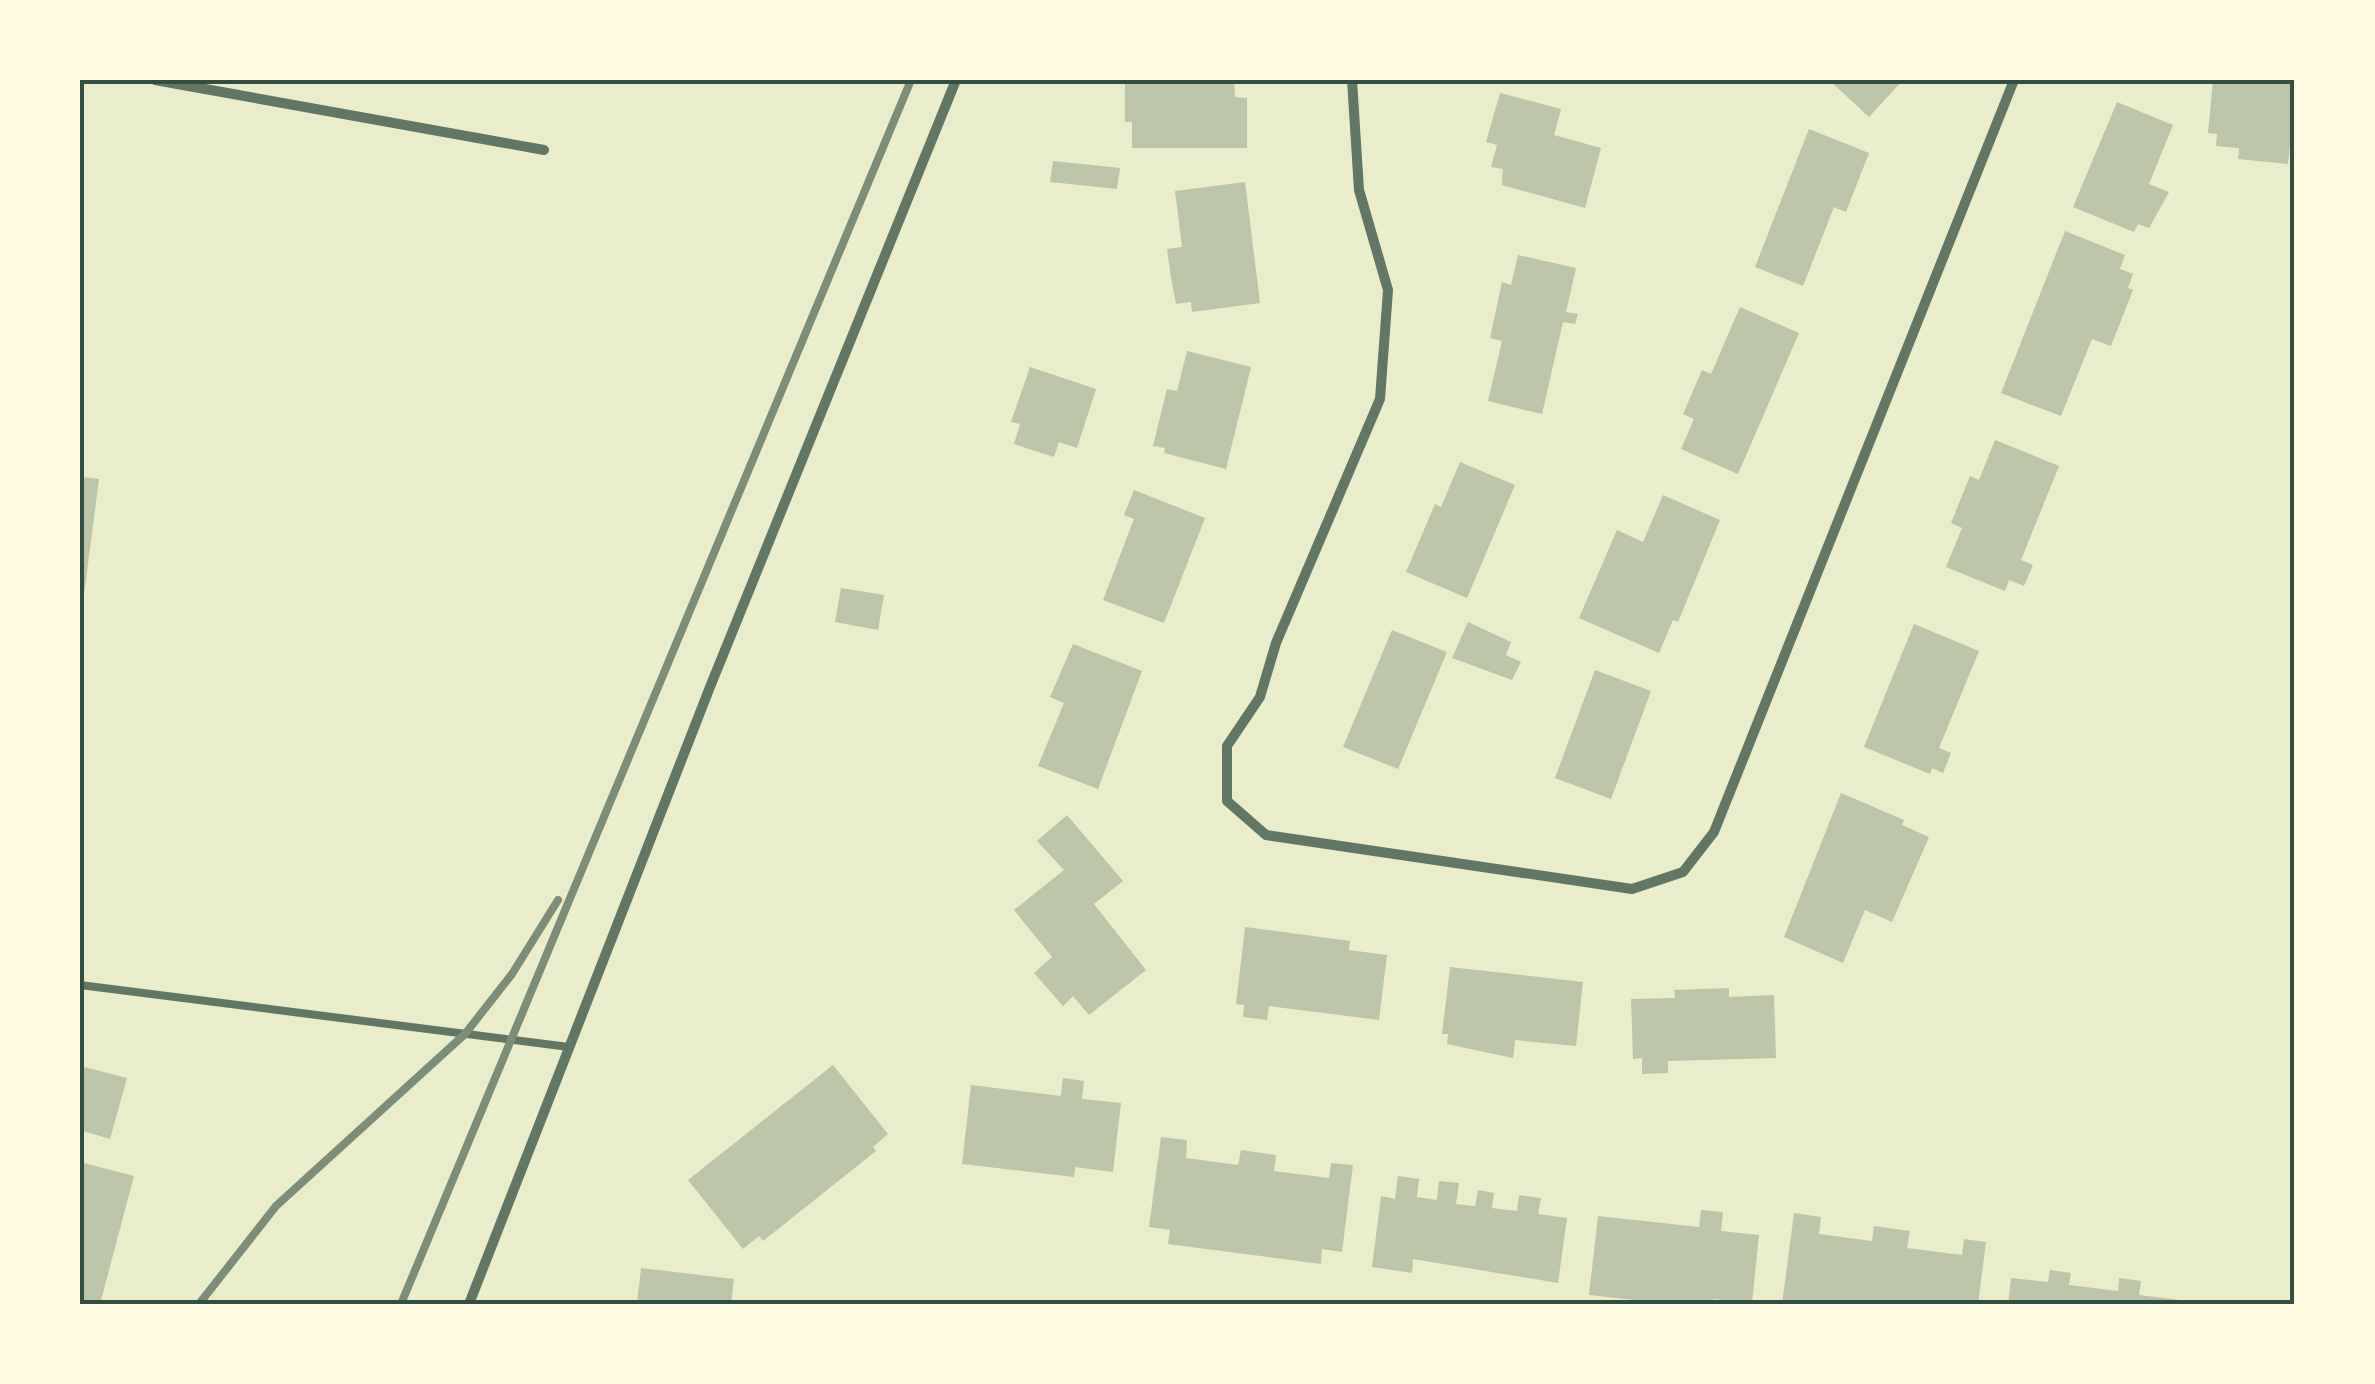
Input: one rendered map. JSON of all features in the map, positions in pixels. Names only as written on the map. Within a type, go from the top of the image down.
[{"type":"street","points":[[155,80],[544,150]]},
{"type":"street","points":[[469,1304],[956,80]]},
{"type":"street","points":[[1352,80],[1359,190],[1388,290],[1380,399],[1276,643],[1260,697],[1227,746],[1228,801],[1266,836],[1632,888],[1682,872],[1714,832],[2014,80]]},
{"type":"lane","points":[[80,984],[569,1047]]},
{"type":"building","points":[[1125,80],[1234,80],[1235,97],[1247,98],[1247,148],[1132,148],[1132,122],[1125,122]]},
{"type":"building","points":[[1829,80],[1903,80],[1869,117]]},
{"type":"building","points":[[2213,80],[2295,80],[2295,144],[2290,144],[2288,164],[2238,159],[2239,148],[2216,146],[2217,134],[2208,133]]},
{"type":"building","points":[[1500,93],[1561,109],[1554,135],[1601,148],[1585,208],[1502,185],[1503,169],[1491,167],[1497,145],[1486,142]]},
{"type":"building","points":[[2117,102],[2173,125],[2149,184],[2169,192],[2149,228],[2138,224],[2134,232],[2073,207]]},
{"type":"building","points":[[1809,129],[1869,153],[1846,212],[1834,207],[1803,286],[1755,267]]},
{"type":"building","points":[[1053,161],[1120,168],[1117,189],[1050,182]]},
{"type":"building","points":[[1245,182],[1260,303],[1192,312],[1191,302],[1176,304],[1171,278],[1167,249],[1182,247],[1175,191]]},
{"type":"building","points":[[2065,231],[2125,255],[2120,269],[2133,274],[2128,288],[2133,290],[2111,346],[2092,339],[2061,416],[2001,393]]},
{"type":"building","points":[[1518,255],[1576,268],[1566,312],[1578,314],[1575,324],[1563,322],[1542,414],[1488,401],[1502,341],[1490,338],[1502,282],[1511,285]]},
{"type":"building","points":[[1740,307],[1799,333],[1738,474],[1681,449],[1694,419],[1683,414],[1702,370],[1711,374]]},
{"type":"building","points":[[1187,351],[1251,367],[1226,469],[1164,453],[1165,448],[1153,446],[1167,389],[1177,391]]},
{"type":"building","points":[[1030,367],[1096,389],[1077,448],[1059,442],[1054,457],[1014,444],[1020,424],[1011,422]]},
{"type":"building","points":[[1995,440],[2059,466],[2021,560],[2033,565],[2024,586],[2009,580],[2005,591],[1946,567],[1962,528],[1951,523],[1970,476],[1979,480]]},
{"type":"building","points":[[1460,462],[1515,485],[1467,598],[1406,572],[1435,504],[1441,507]]},
{"type":"building","points":[[80,477],[99,479],[82,610],[80,610]]},
{"type":"building","points":[[1134,490],[1205,518],[1164,623],[1103,600],[1134,519],[1124,515]]},
{"type":"building","points":[[1663,495],[1720,520],[1678,622],[1673,620],[1659,653],[1579,618],[1617,530],[1643,542]]},
{"type":"building","points":[[841,588],[884,595],[878,630],[835,622]]},
{"type":"building","points":[[1468,622],[1511,642],[1506,655],[1521,662],[1512,680],[1452,658]]},
{"type":"building","points":[[1914,624],[1979,651],[1939,748],[1951,753],[1943,773],[1932,768],[1930,774],[1864,747]]},
{"type":"building","points":[[1392,630],[1447,652],[1398,769],[1343,747]]},
{"type":"building","points":[[1073,644],[1142,671],[1098,789],[1038,766],[1064,703],[1050,697]]},
{"type":"building","points":[[1595,670],[1651,691],[1611,799],[1555,778]]},
{"type":"building","points":[[1841,793],[1904,820],[1902,825],[1929,837],[1892,922],[1865,910],[1843,963],[1784,937]]},
{"type":"building","points":[[1067,815],[1123,881],[1094,904],[1146,970],[1089,1015],[1073,996],[1063,1006],[1034,973],[1052,957],[1014,910],[1064,870],[1037,841]]},
{"type":"building","points":[[1245,927],[1350,941],[1349,950],[1387,955],[1379,1020],[1269,1006],[1267,1020],[1243,1017],[1244,1005],[1236,1004]]},
{"type":"building","points":[[1450,967],[1583,982],[1576,1046],[1515,1040],[1513,1058],[1447,1044],[1448,1034],[1442,1034]]},
{"type":"building","points":[[1729,988],[1729,997],[1774,995],[1776,1058],[1668,1061],[1668,1073],[1642,1074],[1642,1058],[1633,1059],[1631,999],[1675,998],[1674,990]]},
{"type":"building","points":[[833,1065],[888,1134],[873,1147],[876,1151],[763,1241],[759,1236],[743,1249],[688,1180]]},
{"type":"building","points":[[84,1067],[127,1078],[110,1139],[80,1130]]},
{"type":"building","points":[[1063,1078],[1084,1081],[1082,1099],[1121,1103],[1113,1172],[1075,1167],[1074,1177],[962,1164],[971,1085],[1061,1096]]},
{"type":"building","points":[[1161,1137],[1187,1140],[1186,1158],[1238,1165],[1241,1150],[1276,1155],[1274,1171],[1329,1178],[1331,1163],[1353,1165],[1342,1252],[1322,1249],[1321,1264],[1168,1244],[1170,1230],[1149,1227]]},
{"type":"building","points":[[80,1162],[134,1176],[100,1304],[80,1304]]},
{"type":"building","points":[[1398,1176],[1419,1179],[1417,1197],[1437,1200],[1439,1181],[1459,1183],[1456,1204],[1475,1206],[1478,1190],[1494,1193],[1492,1208],[1517,1211],[1519,1195],[1541,1198],[1538,1214],[1567,1218],[1558,1283],[1413,1259],[1412,1273],[1372,1267],[1381,1196],[1395,1199]]},
{"type":"building","points":[[1701,1210],[1723,1212],[1721,1231],[1759,1235],[1752,1303],[1713,1299],[1713,1304],[1672,1304],[1589,1295],[1598,1216],[1699,1227]]},
{"type":"building","points":[[1794,1213],[1821,1217],[1819,1234],[1872,1241],[1874,1226],[1910,1231],[1907,1248],[1962,1255],[1964,1239],[1986,1242],[1978,1304],[1782,1304]]},
{"type":"building","points":[[641,1268],[734,1279],[731,1304],[637,1304]]},
{"type":"building","points":[[2050,1270],[2071,1273],[2069,1285],[2118,1291],[2119,1278],[2141,1281],[2139,1295],[2180,1300],[2179,1304],[2008,1304],[2011,1278],[2048,1282]]},
{"type":"railway","points":[[401,1304],[911,80]]},
{"type":"railway","points":[[199,1304],[276,1206],[465,1034],[512,974],[558,900]]}]
